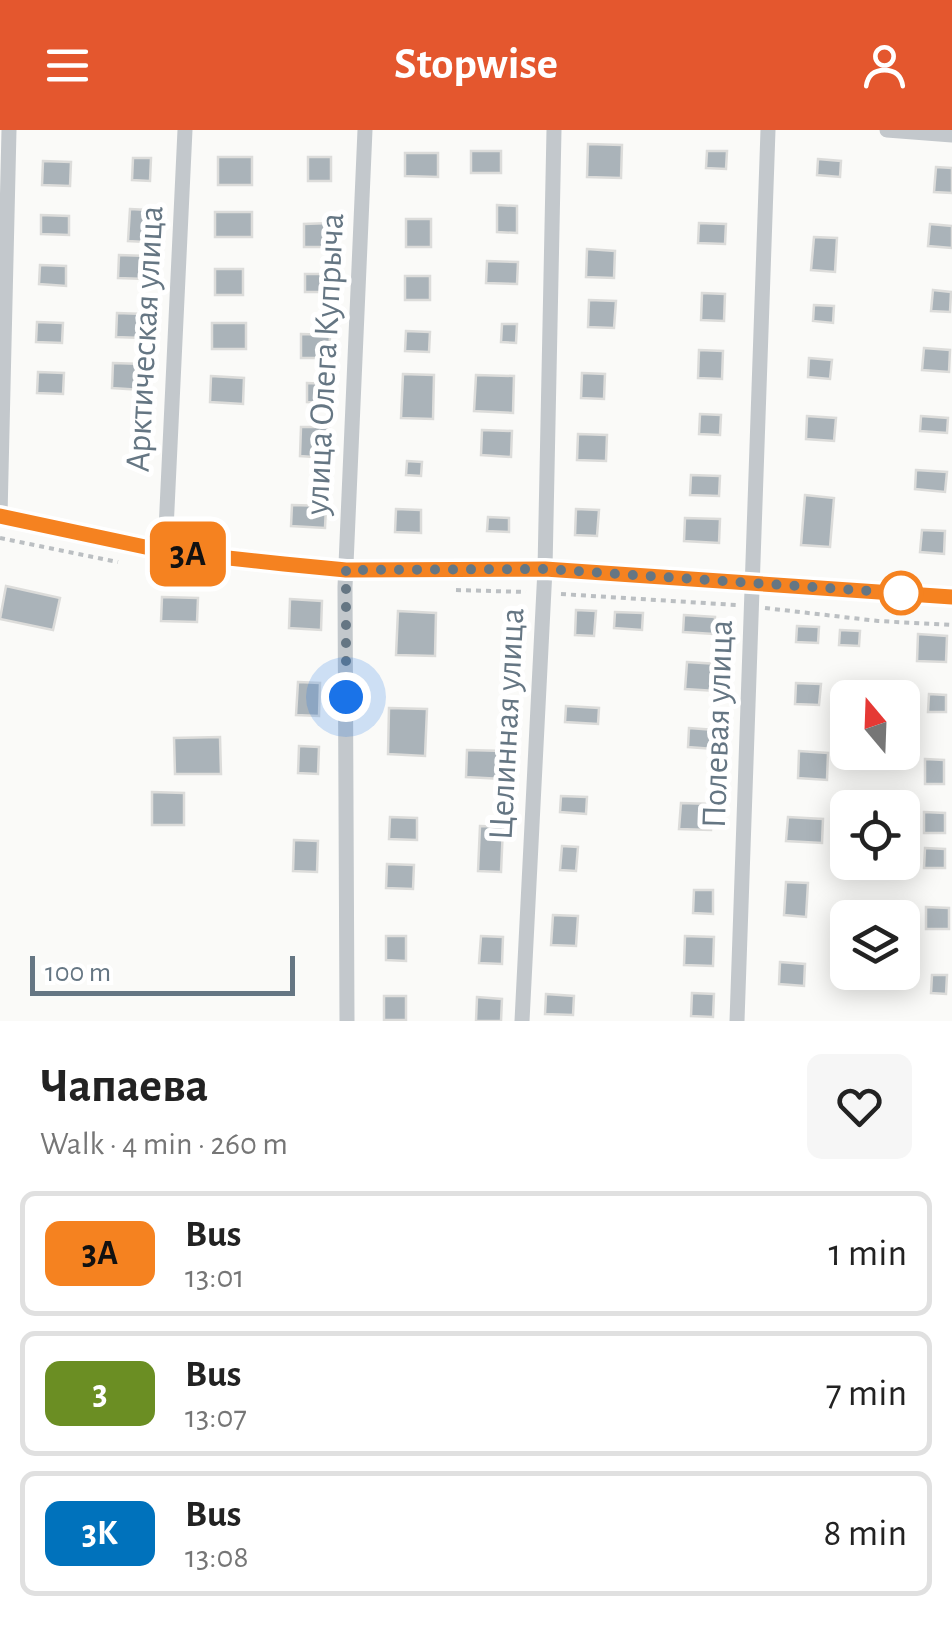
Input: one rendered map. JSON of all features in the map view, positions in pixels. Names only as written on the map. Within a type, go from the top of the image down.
[{"type":"street","points":[[8,130],[0,516],[164,551],[346,570],[545,569],[952,597]]},
{"type":"street","name":"Арктическая улица","points":[[164,551],[186,130]]},
{"type":"street","name":"улица Олега Купрыча","points":[[347,1021],[346,570],[366,130]]},
{"type":"street","name":"Целинная улица","points":[[522,1021],[545,569],[554,130]]},
{"type":"street","name":"Полевая улица","points":[[737,1021],[768,130]]},
{"type":"street","points":[[887,130],[952,135]]},
{"type":"building","points":[[588,144],[622,145],[621,178],[587,177]]},
{"type":"building","points":[[471,151],[501,151],[501,173],[471,173]]},
{"type":"building","points":[[707,151],[727,151],[726,169],[706,168]]},
{"type":"building","points":[[405,153],[438,153],[438,177],[405,176]]},
{"type":"building","points":[[218,157],[252,157],[252,185],[218,185]]},
{"type":"building","points":[[308,157],[331,157],[331,181],[308,181]]},
{"type":"building","points":[[133,158],[151,158],[150,181],[132,180]]},
{"type":"building","points":[[818,159],[841,161],[840,177],[817,175]]},
{"type":"building","points":[[43,161],[71,162],[70,186],[42,185]]},
{"type":"building","points":[[936,167],[952,168],[952,193],[934,192]]},
{"type":"building","points":[[497,205],[517,206],[517,233],[497,232]]},
{"type":"building","points":[[130,209],[148,210],[146,242],[128,241]]},
{"type":"building","points":[[215,212],[252,212],[252,237],[215,237]]},
{"type":"building","points":[[41,215],[69,216],[69,235],[41,234]]},
{"type":"building","points":[[406,219],[431,219],[431,247],[406,247]]},
{"type":"building","points":[[330,223],[330,247],[304,247],[304,224]]},
{"type":"building","points":[[699,223],[726,224],[725,244],[698,243]]},
{"type":"building","points":[[930,224],[952,226],[952,248],[928,246]]},
{"type":"building","points":[[814,237],[837,238],[835,272],[811,270]]},
{"type":"building","points":[[587,249],[615,251],[614,278],[586,277]]},
{"type":"building","points":[[119,255],[147,256],[146,279],[118,278]]},
{"type":"building","points":[[487,261],[518,262],[517,284],[486,283]]},
{"type":"building","points":[[40,265],[66,266],[66,286],[39,284]]},
{"type":"building","points":[[215,269],[243,269],[243,295],[215,295]]},
{"type":"building","points":[[305,274],[327,274],[327,292],[305,292]]},
{"type":"building","points":[[405,276],[430,276],[430,300],[405,300]]},
{"type":"building","points":[[933,290],[951,292],[950,312],[931,311]]},
{"type":"building","points":[[702,293],[725,294],[724,321],[701,320]]},
{"type":"building","points":[[589,300],[616,301],[614,328],[588,327]]},
{"type":"building","points":[[814,305],[834,306],[833,323],[813,321]]},
{"type":"building","points":[[117,313],[144,314],[143,338],[116,337]]},
{"type":"building","points":[[37,322],[63,323],[62,343],[36,342]]},
{"type":"building","points":[[212,323],[246,323],[246,349],[212,349]]},
{"type":"building","points":[[502,324],[517,324],[516,343],[501,342]]},
{"type":"building","points":[[406,331],[430,332],[429,352],[405,351]]},
{"type":"building","points":[[301,334],[330,335],[329,358],[301,358]]},
{"type":"building","points":[[924,348],[950,350],[949,372],[922,370]]},
{"type":"building","points":[[699,350],[723,351],[722,379],[698,378]]},
{"type":"building","points":[[809,358],[832,360],[830,379],[808,377]]},
{"type":"building","points":[[113,363],[143,364],[142,390],[112,388]]},
{"type":"building","points":[[38,372],[64,373],[63,394],[37,393]]},
{"type":"building","points":[[582,373],[605,374],[604,399],[581,398]]},
{"type":"building","points":[[403,374],[434,375],[433,419],[401,418]]},
{"type":"building","points":[[476,375],[514,376],[513,413],[474,411]]},
{"type":"building","points":[[211,376],[244,378],[243,404],[210,402]]},
{"type":"building","points":[[307,383],[327,384],[327,403],[307,402]]},
{"type":"building","points":[[700,414],[721,415],[720,435],[699,434]]},
{"type":"building","points":[[807,416],[836,418],[834,441],[806,439]]},
{"type":"building","points":[[921,416],[948,418],[947,433],[920,431]]},
{"type":"building","points":[[301,427],[329,427],[328,458],[300,456]]},
{"type":"building","points":[[482,430],[512,431],[511,457],[481,455]]},
{"type":"building","points":[[578,434],[607,435],[606,461],[577,460]]},
{"type":"building","points":[[407,461],[422,462],[421,476],[406,475]]},
{"type":"building","points":[[916,470],[947,472],[945,492],[915,489]]},
{"type":"building","points":[[691,475],[720,476],[719,496],[690,495]]},
{"type":"building","points":[[805,495],[834,498],[830,547],[801,545]]},
{"type":"building","points":[[292,505],[326,506],[325,528],[291,526]]},
{"type":"building","points":[[396,509],[421,510],[421,533],[395,532]]},
{"type":"building","points":[[576,509],[599,510],[597,536],[575,535]]},
{"type":"building","points":[[488,517],[509,518],[509,532],[487,531]]},
{"type":"building","points":[[685,518],[720,519],[719,543],[684,541]]},
{"type":"building","points":[[922,530],[945,531],[944,554],[920,552]]},
{"type":"building","points":[[6,586],[60,598],[53,630],[0,619]]},
{"type":"building","points":[[162,597],[198,598],[197,622],[161,621]]},
{"type":"building","points":[[290,599],[322,601],[321,630],[289,628]]},
{"type":"building","points":[[576,610],[596,611],[594,636],[575,635]]},
{"type":"building","points":[[398,611],[436,613],[435,656],[396,655]]},
{"type":"building","points":[[615,612],[643,613],[642,630],[614,628]]},
{"type":"building","points":[[684,615],[715,617],[714,634],[683,632]]},
{"type":"building","points":[[797,626],[819,627],[818,643],[796,642]]},
{"type":"building","points":[[840,630],[860,631],[859,646],[839,645]]},
{"type":"building","points":[[918,634],[947,636],[946,662],[917,661]]},
{"type":"building","points":[[687,662],[718,664],[716,691],[685,689]]},
{"type":"building","points":[[298,682],[320,683],[319,716],[296,715]]},
{"type":"building","points":[[796,683],[821,684],[819,705],[795,704]]},
{"type":"building","points":[[929,694],[946,695],[946,712],[928,712]]},
{"type":"building","points":[[566,706],[599,708],[598,724],[565,722]]},
{"type":"building","points":[[389,708],[427,709],[425,756],[388,754]]},
{"type":"building","points":[[689,728],[715,730],[714,749],[688,747]]},
{"type":"building","points":[[220,737],[221,774],[175,774],[174,738]]},
{"type":"building","points":[[299,746],[319,747],[318,774],[298,773]]},
{"type":"building","points":[[467,750],[504,751],[503,779],[466,777]]},
{"type":"building","points":[[799,751],[828,753],[827,780],[798,778]]},
{"type":"building","points":[[925,759],[944,760],[944,784],[925,784]]},
{"type":"building","points":[[152,792],[184,793],[184,825],[152,825]]},
{"type":"building","points":[[561,796],[587,797],[586,814],[560,812]]},
{"type":"building","points":[[681,803],[712,804],[711,830],[679,829]]},
{"type":"building","points":[[924,812],[945,813],[945,833],[924,833]]},
{"type":"building","points":[[390,817],[417,818],[417,840],[389,839]]},
{"type":"building","points":[[788,817],[823,819],[822,843],[786,841]]},
{"type":"building","points":[[480,826],[503,827],[501,872],[478,871]]},
{"type":"building","points":[[294,840],[318,841],[317,872],[293,871]]},
{"type":"building","points":[[562,846],[578,847],[576,871],[560,870]]},
{"type":"building","points":[[925,848],[945,849],[945,868],[924,868]]},
{"type":"building","points":[[387,864],[414,865],[413,889],[386,888]]},
{"type":"building","points":[[786,882],[808,883],[806,917],[784,915]]},
{"type":"building","points":[[694,890],[713,890],[713,914],[693,913]]},
{"type":"building","points":[[926,907],[949,908],[949,929],[926,929]]},
{"type":"building","points":[[553,915],[578,916],[576,946],[551,945]]},
{"type":"building","points":[[386,936],[406,936],[406,961],[386,960]]},
{"type":"building","points":[[481,936],[503,937],[502,964],[479,963]]},
{"type":"building","points":[[685,936],[714,937],[713,966],[684,965]]},
{"type":"building","points":[[780,962],[805,964],[804,986],[779,984]]},
{"type":"building","points":[[932,975],[947,975],[946,994],[931,993]]},
{"type":"building","points":[[692,993],[714,994],[713,1017],[691,1016]]},
{"type":"building","points":[[546,994],[574,996],[573,1015],[545,1014]]},
{"type":"building","points":[[384,996],[406,996],[406,1020],[384,1020]]},
{"type":"building","points":[[477,997],[502,999],[501,1021],[476,1021]]},
{"type":"bus line","name":"3А","points":[[0,516],[164,551],[346,570],[545,569],[952,597]]},
{"type":"route","points":[[346,697],[346,570],[545,569],[901,593]]}]
